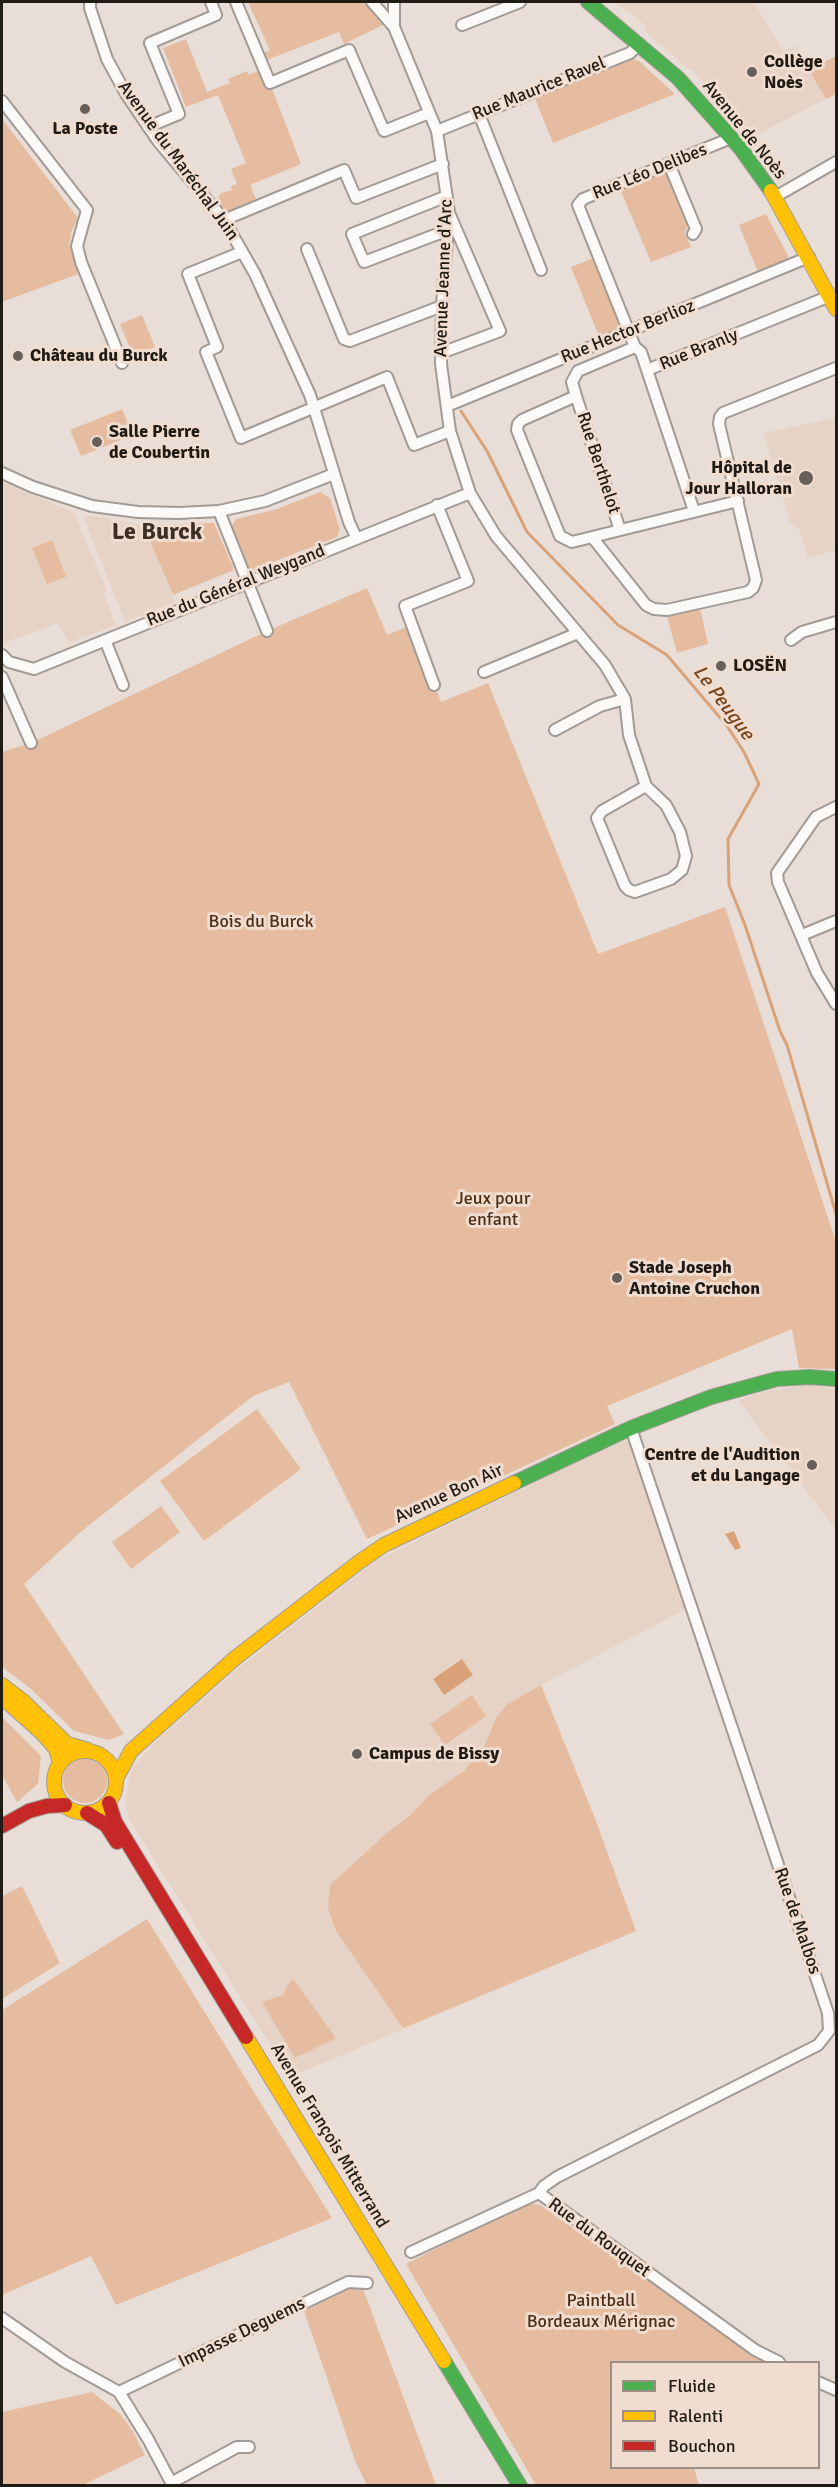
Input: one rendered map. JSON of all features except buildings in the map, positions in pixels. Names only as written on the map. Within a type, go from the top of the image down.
[{"type":"main road","name":"Avenue de Noès","points":[[588,2],[678,78],[731,138],[775,197],[837,309]]},
{"type":"main road","name":"Avenue Bon Air","points":[[116,1779],[131,1751],[234,1659],[370,1553],[631,1428],[711,1397],[777,1378],[837,1379]]},
{"type":"main road","points":[[2,1685],[23,1701],[67,1744],[97,1754],[111,1765],[116,1786],[109,1803],[96,1812],[78,1812],[65,1805],[57,1795],[54,1779]]},
{"type":"main road","points":[[2,1698],[42,1733],[56,1749],[60,1764]]},
{"type":"main road","points":[[29,1811],[43,1798],[60,1764],[74,1753],[97,1754],[131,1751]]},
{"type":"main road","name":"Avenue François Mitterrand","points":[[109,1803],[116,1822],[520,2486]]},
{"type":"main road","points":[[2,1826],[29,1811],[47,1806],[65,1805]]},
{"type":"main road","name":"Avenue François Mitterrand","points":[[87,1813],[106,1825],[128,1859],[510,2486]]},
{"type":"street","name":"Avenue du Maréchal Juin","points":[[90,2],[107,59],[126,94],[148,127],[224,220],[267,297],[313,408],[349,522],[356,537]]},
{"type":"street","points":[[94,19],[99,2]]},
{"type":"street","points":[[148,127],[179,114],[150,43],[216,15],[211,2]]},
{"type":"street","points":[[236,2],[270,83],[349,50],[384,131],[429,113]]},
{"type":"street","name":"Avenue Jeanne d'Arc","points":[[372,2],[394,27],[437,130],[449,212],[441,353],[450,431],[470,493],[496,536],[606,665],[625,699]]},
{"type":"street","name":"Avenue Jeanne d'Arc","points":[[394,2],[394,27]]},
{"type":"street","points":[[462,25],[520,2]]},
{"type":"street","name":"Rue Maurice Ravel","points":[[437,130],[630,53],[639,44]]},
{"type":"street","points":[[2,101],[87,210],[77,246],[81,262],[122,363]]},
{"type":"street","points":[[479,114],[541,270]]},
{"type":"street","name":"Rue Léo Delibes","points":[[635,347],[578,205],[583,199],[731,138]]},
{"type":"street","points":[[775,197],[837,162]]},
{"type":"street","points":[[224,220],[344,170],[356,198],[443,164]]},
{"type":"street","points":[[669,164],[696,229],[693,234]]},
{"type":"street","points":[[447,196],[352,234],[364,262],[448,230]]},
{"type":"street","points":[[441,353],[500,331],[449,212]]},
{"type":"street","points":[[307,249],[344,339],[350,341],[442,306]]},
{"type":"street","points":[[242,252],[188,274],[217,347],[206,352],[241,438],[387,377],[414,445],[450,431]]},
{"type":"street","name":"Rue Hector Berlioz","points":[[447,406],[809,257]]},
{"type":"street","name":"Rue Branly","points":[[576,396],[572,381],[578,371],[635,347],[641,352],[647,370],[830,296]]},
{"type":"street","points":[[591,537],[646,605],[654,609],[667,610],[748,592],[753,588],[756,580],[719,424],[723,413],[837,368]]},
{"type":"street","points":[[647,370],[694,512]]},
{"type":"street","points":[[576,396],[522,420],[517,430],[560,536],[572,542],[738,501]]},
{"type":"street","name":"Rue Berthelot","points":[[576,396],[620,530]]},
{"type":"street","points":[[2,473],[62,497],[92,506],[138,512],[219,511],[265,501],[334,474]]},
{"type":"street","name":"Rue du Général Weygand","points":[[2,659],[34,669],[356,537],[470,493]]},
{"type":"street","points":[[434,685],[405,606],[468,581],[437,505]]},
{"type":"street","points":[[219,511],[267,631]]},
{"type":"street","points":[[791,640],[802,632],[837,622]]},
{"type":"street","points":[[484,672],[578,633]]},
{"type":"street","points":[[105,640],[123,685]]},
{"type":"street","points":[[2,676],[31,743]]},
{"type":"street","points":[[555,730],[600,706],[625,699],[629,735],[646,786],[666,806],[680,832],[686,855],[682,870],[671,879],[635,892],[628,890],[625,886],[597,819],[602,811],[646,786]]},
{"type":"street","points":[[837,807],[816,817],[777,873],[778,882],[817,973],[837,1004]]},
{"type":"street","points":[[801,935],[837,921]]},
{"type":"street","name":"Rue de Malbos","points":[[411,2252],[539,2193],[544,2186],[566,2172],[818,2045],[829,2031],[828,2013],[631,1428]]},
{"type":"street","name":"Rue du Rouquet","points":[[539,2193],[755,2350],[777,2361]]},
{"type":"street","name":"Impasse Deguems","points":[[119,2392],[348,2282],[368,2283]]},
{"type":"street","points":[[2,2318],[65,2362],[119,2392],[172,2484],[237,2447],[249,2447]]},
{"type":"street","points":[[820,2382],[837,2390]]},
{"type":"shaded area","name":"Collège Noès","points":[[616,2],[754,2],[783,51],[796,46],[826,99],[748,139],[745,132],[693,70],[687,68],[644,30],[646,26]]},
{"type":"shaded area","name":"Hôpital de Jour Halloran","points":[[836,418],[836,550],[808,558],[799,529],[790,522],[763,433]]},
{"type":"shaded area","points":[[2,482],[74,513],[107,590],[103,592],[116,625],[69,643],[58,623],[2,644]]},
{"type":"shaded area","points":[[83,516],[143,525],[175,602],[125,622]]},
{"type":"shaded area","name":"Centre de l'Audition et du Langage","points":[[810,1385],[836,1390],[836,1530],[738,1400],[771,1390]]},
{"type":"shaded area","name":"Campus de Bissy","points":[[628,1440],[688,1608],[541,1685],[594,1816],[636,1931],[290,2077],[129,1819],[125,1801],[132,1768],[157,1740],[240,1667],[375,1561],[600,1451]]},
{"type":"shaded area","points":[[734,1531],[741,1548],[735,1550],[725,1534]]},
{"type":"shaded area","points":[[462,1659],[473,1675],[444,1695],[433,1679]]},
{"type":"green space","points":[[248,2],[366,2],[383,25],[344,44],[339,32],[264,61],[262,54],[270,50]]},
{"type":"green space","points":[[186,39],[207,92],[230,83],[228,79],[247,71],[249,75],[260,70],[268,87],[273,91],[301,164],[250,185],[257,201],[229,212],[221,206],[218,198],[221,193],[232,190],[231,186],[237,184],[231,169],[246,163],[218,95],[186,107],[163,48]]},
{"type":"green space","points":[[836,56],[836,94],[826,99],[809,70]]},
{"type":"green space","points":[[628,58],[639,61],[675,94],[553,143],[534,96]]},
{"type":"green space","points":[[2,119],[78,218],[72,230],[69,245],[78,274],[2,302]]},
{"type":"green space","points":[[665,172],[670,177],[689,222],[685,233],[691,247],[651,262],[620,189]]},
{"type":"green space","points":[[766,214],[788,256],[786,265],[759,275],[739,225]]},
{"type":"green space","points":[[596,257],[623,329],[600,339],[571,267]]},
{"type":"green space","points":[[142,315],[155,347],[133,355],[120,324]]},
{"type":"green space","points":[[122,409],[133,435],[81,456],[70,430]]},
{"type":"green space","points":[[320,492],[330,498],[340,530],[337,537],[250,571],[232,526],[236,519],[277,509]]},
{"type":"green space","points":[[214,523],[234,570],[173,595],[143,525]]},
{"type":"green space","points":[[52,540],[66,577],[47,584],[32,548]]},
{"type":"green space","name":"Bois du Burck","points":[[367,588],[387,635],[411,625],[441,702],[488,683],[598,954],[725,907],[836,1242],[836,1369],[799,1368],[792,1329],[607,1406],[615,1424],[367,1539],[289,1382],[253,1396],[83,1530],[24,1584],[124,1734],[109,1740],[74,1731],[31,1689],[2,1667],[2,752],[31,743],[267,631]]},
{"type":"green space","points":[[700,608],[708,644],[677,653],[667,616]]},
{"type":"green space","points":[[257,1409],[301,1469],[204,1541],[160,1481]]},
{"type":"green space","points":[[161,1506],[180,1532],[131,1569],[112,1542]]},
{"type":"green space","points":[[541,1685],[594,1816],[636,1931],[403,2028],[336,1931],[328,1908],[330,1885],[387,1833],[411,1815],[429,1795],[464,1771],[483,1749],[497,1716],[508,1704]]},
{"type":"green space","points":[[472,1695],[486,1716],[445,1745],[430,1724]]},
{"type":"green space","points":[[2,1717],[41,1756],[38,1784],[17,1802],[2,1775]]},
{"type":"green space","points":[[85,1759],[100,1766],[107,1781],[100,1796],[85,1803],[70,1796],[63,1781],[70,1766]]},
{"type":"green space","points":[[22,1886],[60,1963],[2,1999],[2,1896]]},
{"type":"green space","points":[[147,1919],[332,2218],[116,2305],[91,2256],[2,2295],[2,2010]]},
{"type":"green space","points":[[293,1979],[336,2038],[295,2058],[262,2002],[283,1995]]},
{"type":"green space","name":"Paintball Bordeaux Mérignac","points":[[525,2203],[540,2205],[762,2361],[610,2361],[610,2469],[694,2469],[699,2485],[536,2485],[406,2264]]},
{"type":"green space","points":[[361,2283],[436,2485],[367,2485],[356,2463],[304,2311]]},
{"type":"green space","points":[[92,2392],[120,2414],[132,2430],[145,2455],[83,2485],[2,2485],[2,2412]]},
{"type":"waterway","name":"Le Peugue","points":[[461,411],[487,451],[527,532],[618,625],[667,655],[727,726],[744,752],[759,784],[728,839],[729,885],[745,925],[780,1031],[787,1045],[836,1214]]},
{"type":"traffic: fast","points":[[588,2],[678,78],[741,149],[771,191]]},
{"type":"traffic: fast","points":[[514,1483],[631,1428],[711,1397],[777,1379],[809,1377],[836,1379]]},
{"type":"traffic: fast","points":[[444,2361],[520,2486]]},
{"type":"traffic: slow","points":[[771,191],[836,309]]},
{"type":"traffic: slow","points":[[116,1779],[131,1751],[234,1659],[359,1562],[384,1545],[514,1483]]},
{"type":"traffic: slow","points":[[2,1685],[23,1701],[67,1744],[88,1750]]},
{"type":"traffic: slow","points":[[4,1699],[42,1733],[56,1749],[60,1763]]},
{"type":"traffic: slow","points":[[85,1751],[97,1753],[107,1760],[114,1770],[116,1782],[114,1794],[107,1804],[97,1811],[85,1813],[73,1811],[63,1804],[56,1794],[54,1782],[56,1770],[63,1760],[73,1753],[85,1751]]},
{"type":"traffic: slow","points":[[246,2037],[444,2361]]},
{"type":"traffic: jam","points":[[109,1803],[115,1822],[246,2037]]},
{"type":"traffic: jam","points":[[2,1826],[29,1811],[47,1806],[65,1805]]},
{"type":"traffic: jam","points":[[87,1813],[106,1825],[117,1842]]},
{"type":"place","name":"Collège Noès","points":[[752,72]]},
{"type":"place","name":"La Poste","points":[[85,109]]},
{"type":"place","name":"Château du Burck","points":[[18,356]]},
{"type":"place","name":"Salle Pierre de Coubertin","points":[[97,442]]},
{"type":"place","name":"Hôpital de Jour Halloran","points":[[806,478]]},
{"type":"place","name":"LOSËN","points":[[721,666]]},
{"type":"place","name":"Stade Joseph Antoine Cruchon","points":[[617,1278]]},
{"type":"place","name":"Centre de l'Audition et du Langage","points":[[812,1465]]},
{"type":"place","name":"Campus de Bissy","points":[[357,1754]]},
{"type":"district","name":"Le Burck","points":[[157,533]]},
{"type":"park label","name":"Jeux pour enfant","points":[[493,1209]]}]
